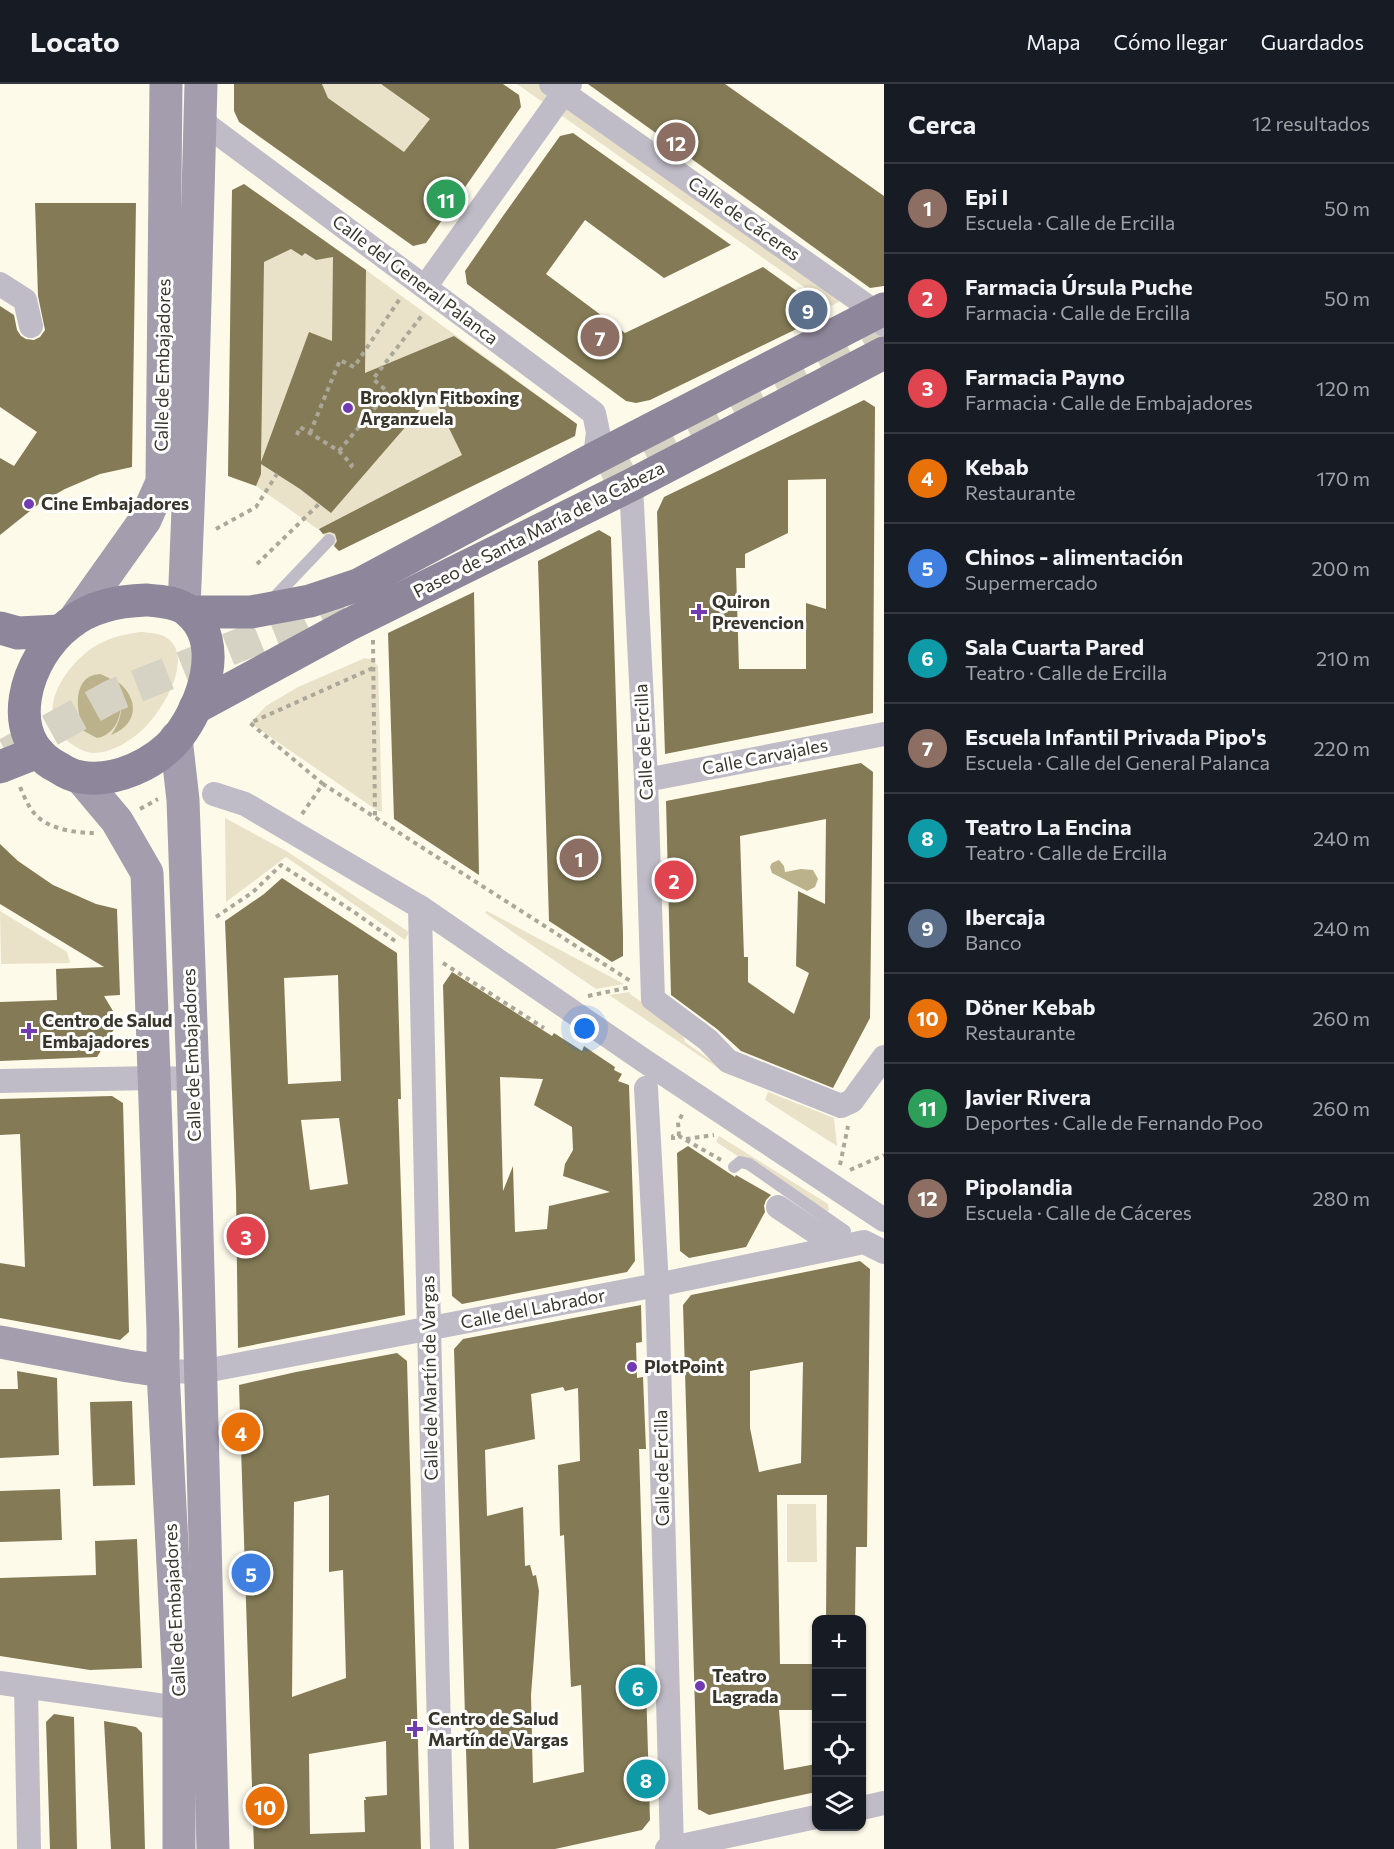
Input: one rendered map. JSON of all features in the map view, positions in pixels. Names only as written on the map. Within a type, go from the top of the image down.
[{"type":"main road","name":"Calle de Embajadores","points":[[67,625],[145,520],[162,482],[166,84]]},
{"type":"main road","name":"Calle de Embajadores","points":[[187,610],[201,84]]},
{"type":"main road","name":"Paseo de Santa María de la Cabeza","points":[[187,610],[252,612],[310,601],[358,585],[595,458],[882,316]]},
{"type":"main road","name":"Paseo de Santa María de la Cabeza","points":[[195,708],[348,625],[631,485],[884,353]]},
{"type":"main road","points":[[0,628],[18,633],[67,625],[104,605],[134,600],[162,601],[187,610],[206,639],[208,651],[206,675],[195,708],[176,738],[145,764],[130,771],[106,777],[80,777],[48,762],[31,743],[25,726],[24,705],[28,687],[39,659],[67,625]]},
{"type":"main road","points":[[0,648],[15,658],[28,687]]},
{"type":"main road","name":"Calle de Embajadores","points":[[176,738],[183,800],[193,1080],[213,1849]]},
{"type":"main road","points":[[10,778],[38,752]]},
{"type":"main road","name":"Calle de Embajadores","points":[[80,777],[117,821],[147,873],[163,1371],[179,1708],[179,1849]]},
{"type":"main road","points":[[0,1342],[163,1371]]},
{"type":"street","points":[[419,296],[562,87]]},
{"type":"street","name":"Calle de Cáceres","points":[[562,87],[882,316]]},
{"type":"street","name":"Calle del General Palanca","points":[[200,120],[419,296],[594,413],[598,432],[595,458]]},
{"type":"street","points":[[0,284],[25,300],[31,326]]},
{"type":"street","name":"Calle de Ercilla","points":[[631,485],[646,780],[653,999],[708,1040],[728,1061],[842,1106],[852,1101]]},
{"type":"street","name":"Calle Carvajales","points":[[646,780],[884,734]]},
{"type":"street","points":[[214,794],[245,804],[420,907],[652,1079],[834,1179],[884,1220]]},
{"type":"street","name":"Calle de Martín de Vargas","points":[[420,907],[442,1849]]},
{"type":"street","points":[[852,1101],[884,1057]]},
{"type":"street","points":[[0,1081],[153,1078],[193,1080]]},
{"type":"street","name":"Calle de Ercilla","points":[[652,1079],[656,1171],[670,1849]]},
{"type":"street","points":[[778,1207],[817,1233],[838,1235]]},
{"type":"street","name":"Calle del Labrador","points":[[200,1372],[657,1285],[874,1247]]},
{"type":"street","points":[[163,1371],[200,1372]]},
{"type":"street","points":[[0,1683],[179,1708],[210,1728]]},
{"type":"street","points":[[26,1687],[29,1849]]},
{"type":"street","points":[[866,1807],[884,1803]]},
{"type":"street","points":[[670,1849],[812,1818]]},
{"type":"lane","points":[[264,609],[329,540]]},
{"type":"lane","points":[[734,1167],[740,1162],[749,1164],[874,1247]]},
{"type":"path","points":[[310,433],[340,360],[354,367],[419,296]]},
{"type":"path","points":[[339,451],[388,392],[373,379],[419,296]]},
{"type":"path","points":[[297,435],[300,428],[339,451],[352,465],[348,470]]},
{"type":"path","points":[[216,529],[256,507],[277,474]]},
{"type":"path","points":[[257,564],[319,504]]},
{"type":"path","points":[[373,635],[375,817]]},
{"type":"path","points":[[373,668],[250,723],[324,784],[638,986],[580,998]]},
{"type":"path","points":[[10,778],[35,815],[52,825],[81,833],[94,833],[100,830]]},
{"type":"path","points":[[297,822],[324,784]]},
{"type":"path","points":[[132,813],[165,795]]},
{"type":"path","points":[[216,917],[253,892],[281,865],[354,912]]},
{"type":"path","points":[[437,959],[544,1028]]},
{"type":"path","points":[[834,1179],[852,1101]]},
{"type":"path","points":[[678,1122],[679,1136]]},
{"type":"path","points":[[656,1171],[673,1170],[674,1136],[679,1136],[734,1167]]},
{"type":"path","points":[[834,1179],[884,1155]]},
{"type":"shaded area","points":[[322,84],[381,84],[425,116],[436,119],[422,140],[416,136],[404,152],[328,98]]},
{"type":"shaded area","points":[[517,84],[571,84],[861,291],[831,306]]},
{"type":"shaded area","points":[[244,184],[577,424],[575,436],[339,551],[319,530],[256,486],[228,476],[232,190]]},
{"type":"shaded area","points":[[141,632],[167,638],[175,647],[178,660],[171,688],[156,715],[139,733],[111,750],[93,753],[71,744],[56,727],[53,714],[58,687],[66,674],[86,652],[97,645],[118,636]]},
{"type":"shaded area","points":[[365,658],[371,659],[378,666],[382,811],[378,811],[250,723],[266,706],[298,687]]},
{"type":"shaded area","points":[[100,674],[113,681],[118,688],[121,706],[117,723],[112,730],[97,738],[84,731],[79,714],[78,696],[84,681]]},
{"type":"shaded area","points":[[112,678],[127,692],[133,708],[128,723],[111,735],[121,714],[121,699]]},
{"type":"shaded area","points":[[225,818],[288,852],[409,932],[405,940],[286,857],[226,902]]},
{"type":"shaded area","points":[[779,860],[785,872],[801,869],[813,870],[818,879],[815,887],[807,891],[772,873],[770,867],[772,863]]},
{"type":"shaded area","points":[[0,911],[67,952],[70,963],[1,964]]},
{"type":"shaded area","points":[[487,911],[624,984],[596,989],[485,913]]},
{"type":"shaded area","points":[[630,992],[682,1030],[685,1042],[734,1077],[609,995]]},
{"type":"shaded area","points":[[768,1092],[834,1118],[837,1146],[765,1100]]},
{"type":"shaded area","points":[[719,1136],[828,1204],[829,1210],[826,1213],[716,1142]]},
{"type":"shaded area","points":[[787,1504],[816,1504],[817,1562],[787,1562]]},
{"type":"building","points":[[234,84],[322,84],[328,98],[404,152],[430,119],[381,84],[503,84],[519,95],[521,107],[426,243],[413,246],[239,122],[234,111]]},
{"type":"building","points":[[588,84],[725,84],[884,196],[884,286],[870,288]]},
{"type":"building","points":[[573,133],[731,245],[664,278],[585,220],[546,274],[625,333],[763,267],[818,306],[817,319],[650,400],[636,403],[626,401],[467,284],[465,271],[503,216],[560,136]]},
{"type":"building","points":[[244,184],[366,270],[365,373],[454,336],[577,424],[575,436],[339,551],[334,546],[337,541],[335,534],[330,532],[323,534],[319,529],[462,455],[433,395],[331,513],[300,489],[261,464],[261,474],[256,486],[228,476],[232,190]],"holes":[[[291,249],[302,256],[305,253],[316,260],[333,257],[332,341],[309,332],[261,462],[264,262]]]},
{"type":"building","points":[[35,203],[136,203],[132,467],[100,474],[65,489],[40,503],[0,535],[0,458],[14,466],[37,432],[0,407],[0,306],[14,315],[17,330],[26,339],[34,340],[40,337],[45,330],[38,296]]},
{"type":"building","points":[[864,400],[875,407],[873,713],[665,754],[657,512],[664,497]],"holes":[[[826,479],[826,609],[806,603],[806,669],[739,669],[736,568],[745,568],[745,554],[788,533],[788,480]]]},
{"type":"building","points":[[599,530],[611,537],[623,935],[623,956],[612,962],[549,921],[538,561]]},
{"type":"building","points":[[474,592],[479,875],[394,819],[388,633]]},
{"type":"building","points":[[861,763],[873,772],[870,1018],[833,1088],[741,1051],[717,1029],[671,995],[666,801]],"holes":[[[826,819],[825,904],[798,891],[796,966],[809,973],[794,1014],[748,982],[748,957],[744,957],[740,836]]]},
{"type":"building","points":[[0,844],[18,861],[53,885],[96,904],[117,909],[120,995],[104,996],[119,1021],[97,1057],[0,1061],[0,1002],[57,1000],[56,969],[104,967],[0,904]]},
{"type":"building","points":[[282,878],[397,953],[401,1099],[398,1099],[405,1315],[238,1348],[236,1192],[225,921],[264,894]],"holes":[[[338,975],[341,1081],[288,1084],[284,978]],[[339,1118],[348,1184],[310,1190],[301,1120]]]},
{"type":"building","points":[[452,972],[552,1036],[554,1033],[582,1051],[584,1046],[622,1074],[618,1081],[629,1085],[635,1261],[627,1272],[462,1304],[452,1296],[443,985]],"holes":[[[500,1077],[543,1079],[534,1105],[572,1127],[573,1150],[565,1164],[563,1176],[610,1192],[549,1206],[547,1229],[515,1232],[513,1166],[503,1191]]]},
{"type":"building","points":[[112,1096],[123,1103],[129,1332],[120,1340],[0,1318],[0,1263],[25,1267],[20,1134],[0,1135],[0,1099]]},
{"type":"building","points":[[688,1146],[735,1177],[736,1175],[771,1195],[766,1200],[765,1212],[746,1247],[689,1258],[680,1251],[677,1153]]},
{"type":"building","points":[[860,1261],[870,1269],[867,1547],[856,1547],[855,1615],[826,1615],[827,1495],[777,1495],[780,1664],[812,1664],[812,1710],[779,1710],[784,1770],[812,1765],[812,1793],[709,1815],[698,1809],[683,1305],[691,1295]],"holes":[[[803,1362],[801,1463],[759,1472],[750,1428],[750,1371]]]},
{"type":"building","points":[[641,1305],[642,1342],[636,1343],[637,1378],[643,1377],[646,1449],[639,1449],[650,1820],[642,1830],[555,1849],[469,1849],[454,1349],[463,1339]],"holes":[[[563,1387],[565,1391],[578,1388],[580,1461],[558,1465],[560,1536],[564,1535],[571,1687],[581,1685],[584,1772],[533,1783],[531,1695],[539,1591],[536,1575],[533,1576],[530,1565],[525,1566],[523,1507],[487,1516],[485,1450],[535,1439],[531,1394]]]},
{"type":"building","points":[[397,1353],[407,1361],[421,1849],[254,1849],[239,1385]],"holes":[[[329,1495],[329,1572],[343,1570],[346,1678],[292,1697],[294,1502]],[[386,1741],[387,1795],[365,1797],[365,1832],[310,1834],[309,1754]]]},
{"type":"building","points":[[17,1371],[57,1378],[59,1455],[0,1458],[0,1389],[18,1389]]},
{"type":"building","points":[[132,1401],[135,1485],[93,1486],[90,1402]]},
{"type":"building","points":[[60,1489],[62,1540],[0,1542],[0,1491]]},
{"type":"building","points":[[137,1539],[142,1668],[90,1670],[0,1656],[0,1578],[96,1575],[95,1541]]},
{"type":"building","points":[[54,1714],[74,1717],[77,1849],[50,1849],[46,1722]]},
{"type":"building","points":[[104,1721],[136,1727],[142,1733],[145,1849],[111,1849]]},
{"type":"tunnel","points":[[600,473],[884,333]]},
{"type":"tunnel","points":[[7,754],[112,696],[290,625],[341,600]]},
{"type":"place","name":"Pipolandia","points":[[676,142]]},
{"type":"place","name":"Javier Rivera","points":[[446,199]]},
{"type":"place","name":"Ibercaja","points":[[808,310]]},
{"type":"place","name":"Escuela Infantil Privada Pipo's","points":[[600,337]]},
{"type":"place","name":"Brooklyn Fitboxing Arganzuela","points":[[348,408]]},
{"type":"place","name":"Cine Embajadores","points":[[29,504]]},
{"type":"place","name":"Quiron Prevencion","points":[[699,612]]},
{"type":"place","name":"Epi I","points":[[579,858]]},
{"type":"place","name":"Farmacia Úrsula Puche","points":[[674,880]]},
{"type":"place","name":"Centro de Salud Embajadores","points":[[29,1031]]},
{"type":"place","name":"Farmacia Payno","points":[[246,1236]]},
{"type":"place","name":"PlotPoint","points":[[632,1367]]},
{"type":"place","name":"Kebab","points":[[241,1432]]},
{"type":"place","name":"Chinos - alimentación","points":[[251,1573]]},
{"type":"place","name":"Teatro Lagrada","points":[[700,1686]]},
{"type":"place","name":"Sala Cuarta Pared","points":[[638,1687]]},
{"type":"place","name":"Centro de Salud Martín de Vargas","points":[[415,1729]]},
{"type":"place","name":"Teatro La Encina","points":[[646,1779]]},
{"type":"place","name":"Döner Kebab","points":[[265,1806]]}]
